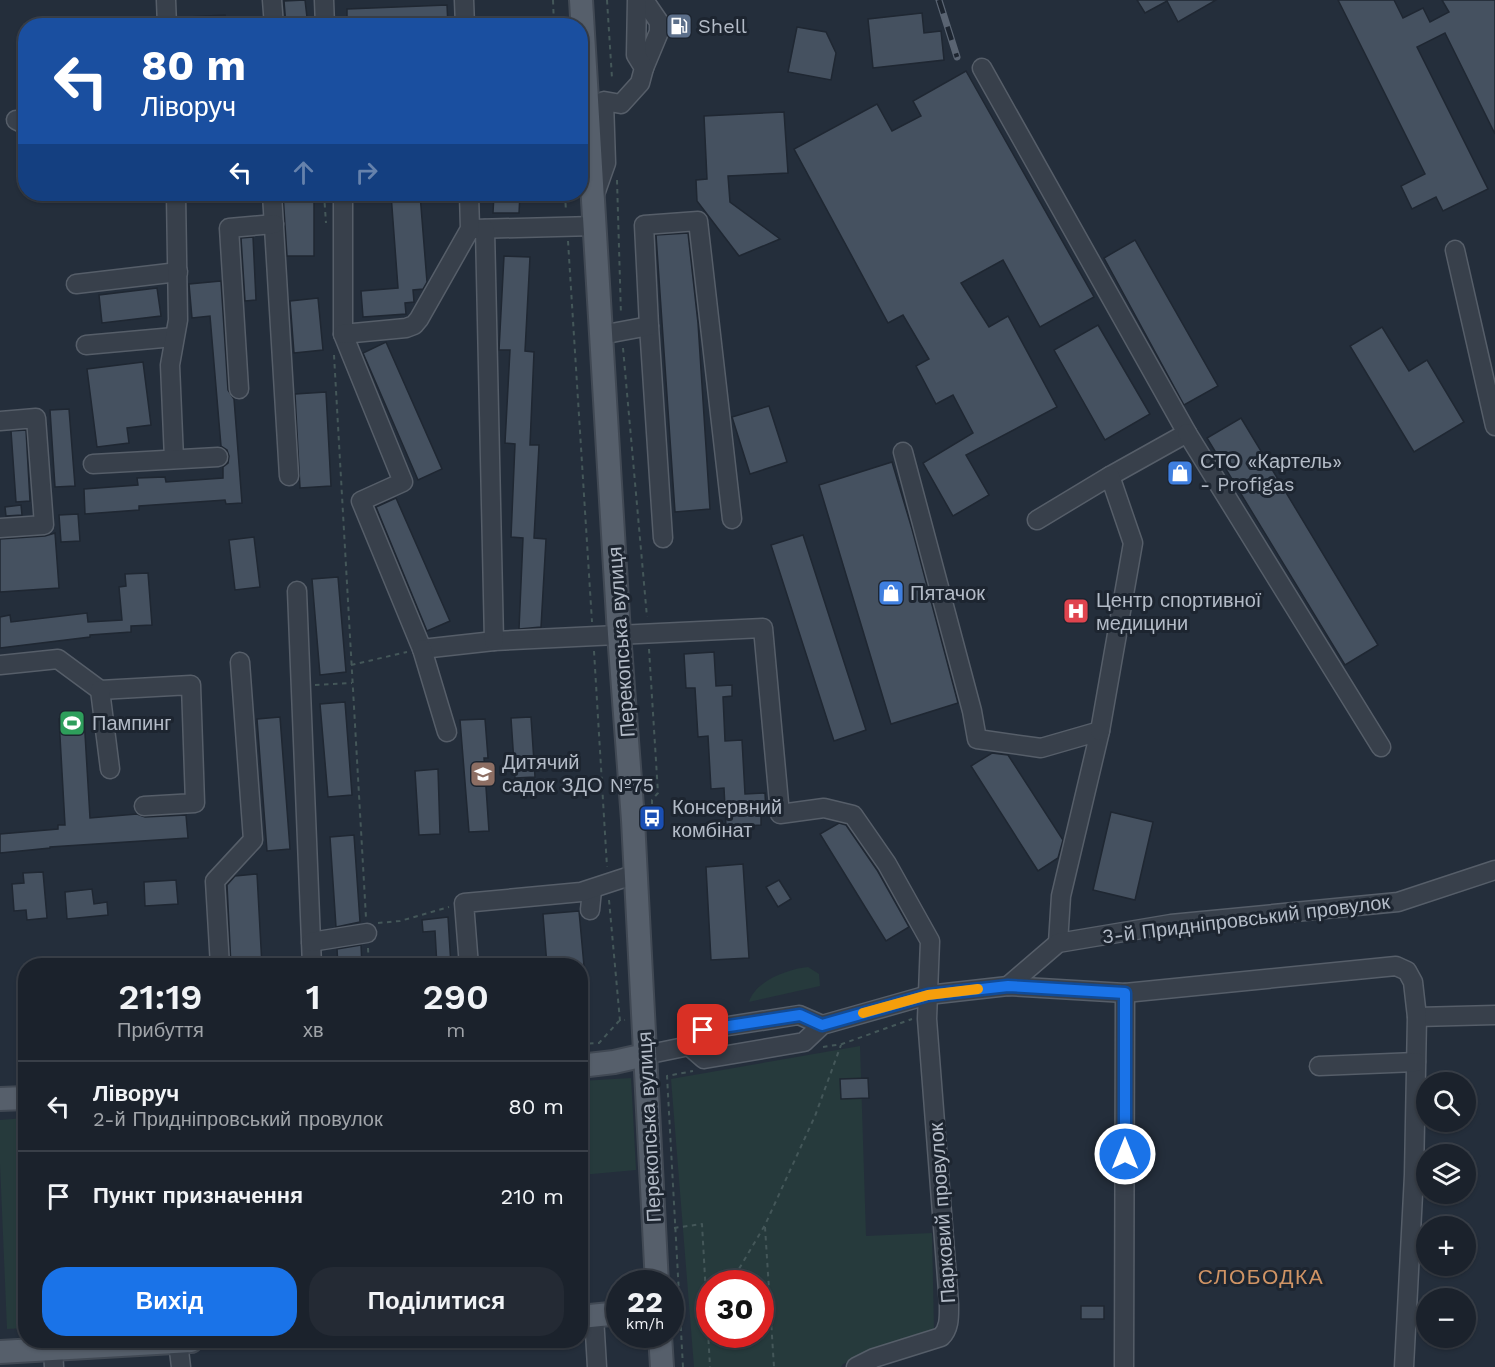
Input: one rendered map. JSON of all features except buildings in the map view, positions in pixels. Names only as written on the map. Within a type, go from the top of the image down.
[{"type":"main road","name":"Перекопська вулиця","points":[[581,0],[582,18]]},
{"type":"main road","name":"Перекопська вулиця","points":[[588,116],[595,226],[612,333],[620,634],[636,874],[656,1270]]},
{"type":"main road","points":[[588,1065],[645,1055]]},
{"type":"main road","points":[[0,1099],[18,1098]]},
{"type":"main road","points":[[588,1316],[606,1315]]},
{"type":"main road","points":[[0,1352],[53,1358],[131,1348]]},
{"type":"main road","points":[[661,1348],[663,1367]]},
{"type":"street","points":[[166,0],[167,18]]},
{"type":"street","points":[[272,0],[273,18]]},
{"type":"street","points":[[324,0],[325,18]]},
{"type":"street","points":[[464,0],[465,18]]},
{"type":"street","points":[[593,199],[606,163],[604,101],[621,104],[640,83],[644,68],[636,55],[640,0]]},
{"type":"street","points":[[982,68],[1186,433],[1381,747]]},
{"type":"street","points":[[174,459],[170,365],[178,320],[177,201]]},
{"type":"street","points":[[272,201],[289,476]]},
{"type":"street","points":[[343,201],[338,340],[403,482],[361,501],[422,649],[447,732]]},
{"type":"street","points":[[471,201],[478,229],[494,641]]},
{"type":"street","points":[[663,538],[649,326],[645,225],[698,221],[732,519]]},
{"type":"street","points":[[239,389],[229,228],[274,224]]},
{"type":"street","points":[[478,229],[595,226]]},
{"type":"street","points":[[338,340],[414,325],[478,229]]},
{"type":"street","points":[[1455,250],[1495,426]]},
{"type":"street","points":[[76,284],[178,272]]},
{"type":"street","points":[[612,333],[649,326]]},
{"type":"street","points":[[86,345],[174,337]]},
{"type":"street","points":[[0,421],[36,418],[44,525],[0,528]]},
{"type":"street","points":[[1037,520],[1186,433]]},
{"type":"street","points":[[903,452],[972,711],[977,739],[1041,748],[1100,731]]},
{"type":"street","points":[[93,464],[218,457]]},
{"type":"street","points":[[1008,986],[1058,943],[1061,896],[1100,731],[1133,543],[1110,476]]},
{"type":"street","points":[[297,591],[312,958]]},
{"type":"street","name":"Парковий провулок","points":[[648,633],[763,628],[780,814],[824,808],[853,815],[887,864],[930,941],[927,1019],[949,1304],[948,1323],[946,1332],[940,1337],[874,1358],[856,1367]]},
{"type":"street","points":[[422,649],[494,641],[648,633]]},
{"type":"street","points":[[0,665],[58,659],[100,690],[191,685],[195,803],[144,806]]},
{"type":"street","points":[[220,958],[215,881],[253,840],[240,662]]},
{"type":"street","points":[[100,690],[110,769]]},
{"type":"street","name":"3-й Придніпровський провулок","points":[[1058,943],[1171,924],[1398,902],[1495,870]]},
{"type":"street","points":[[468,958],[464,903],[600,887],[636,874]]},
{"type":"street","points":[[590,910],[600,887]]},
{"type":"street","points":[[311,942],[367,928]]},
{"type":"street","points":[[689,1046],[704,1059],[804,1042],[822,1025],[928,995],[1008,986],[1125,993],[1396,966],[1407,972],[1413,982],[1417,1017],[1414,1175],[1404,1367]]},
{"type":"street","points":[[1124,1367],[1125,993]]},
{"type":"street","points":[[645,1055],[689,1046],[703,1030],[800,1015],[822,1025]]},
{"type":"street","points":[[1417,1017],[1495,1015]]},
{"type":"street","points":[[1319,1066],[1416,1062]]},
{"type":"street","points":[[588,1321],[597,1367]]},
{"type":"street","points":[[181,1367],[184,1348]]},
{"type":"path","points":[[553,0],[554,18]]},
{"type":"path","points":[[607,0],[612,78]]},
{"type":"path","points":[[617,178],[612,333],[648,633],[658,793],[652,800],[652,818]]},
{"type":"path","points":[[324,201],[326,229]]},
{"type":"path","points":[[565,201],[593,635],[600,887],[620,1021]]},
{"type":"path","points":[[338,340],[351,664],[369,958]]},
{"type":"path","points":[[351,664],[422,649]]},
{"type":"path","points":[[301,686],[352,683]]},
{"type":"path","points":[[367,928],[464,903]]},
{"type":"path","points":[[738,1270],[765,1225],[815,1116],[842,1044],[912,1019],[927,1019]]},
{"type":"path","points":[[588,1044],[599,1043],[620,1021],[630,1020]]},
{"type":"path","points":[[667,1076],[683,1367]]},
{"type":"path","points":[[674,1228],[702,1224],[704,1270]]},
{"type":"path","points":[[765,1225],[774,1367]]},
{"type":"path","points":[[709,1348],[710,1367]]},
{"type":"green space","points":[[808,967],[819,974],[820,986],[749,1002],[758,988],[773,977]]},
{"type":"green space","points":[[860,1046],[866,1236],[932,1233],[934,1331],[843,1364],[841,1367],[694,1367],[671,1079]]},
{"type":"green space","points":[[631,1078],[636,1170],[588,1174],[588,1081]]},
{"type":"green space","points":[[18,1119],[18,1328],[7,1329],[0,1120]]},
{"type":"railway","points":[[939,0],[957,57]]},
{"type":"slow traffic","points":[[863,1013],[928,995],[978,989]]},
{"type":"place","name":"Shell","points":[[679,26]]},
{"type":"place","name":"СТО «Картель» - Profigas","points":[[1180,473]]},
{"type":"place","name":"Пятачок","points":[[891,593]]},
{"type":"place","name":"Центр спортивної медицини","points":[[1076,611]]},
{"type":"place","name":"Пампинг","points":[[72,723]]},
{"type":"place","name":"Дитячий садок ЗДО №75","points":[[483,774]]},
{"type":"place","name":"Консервний комбінат","points":[[652,818]]},
{"type":"district","name":"СЛОБОДКА","points":[[1261,1277]]},
{"type":"route","points":[[703,1030],[800,1015],[822,1025],[928,995],[1008,986],[1125,993],[1125,1154]]}]
